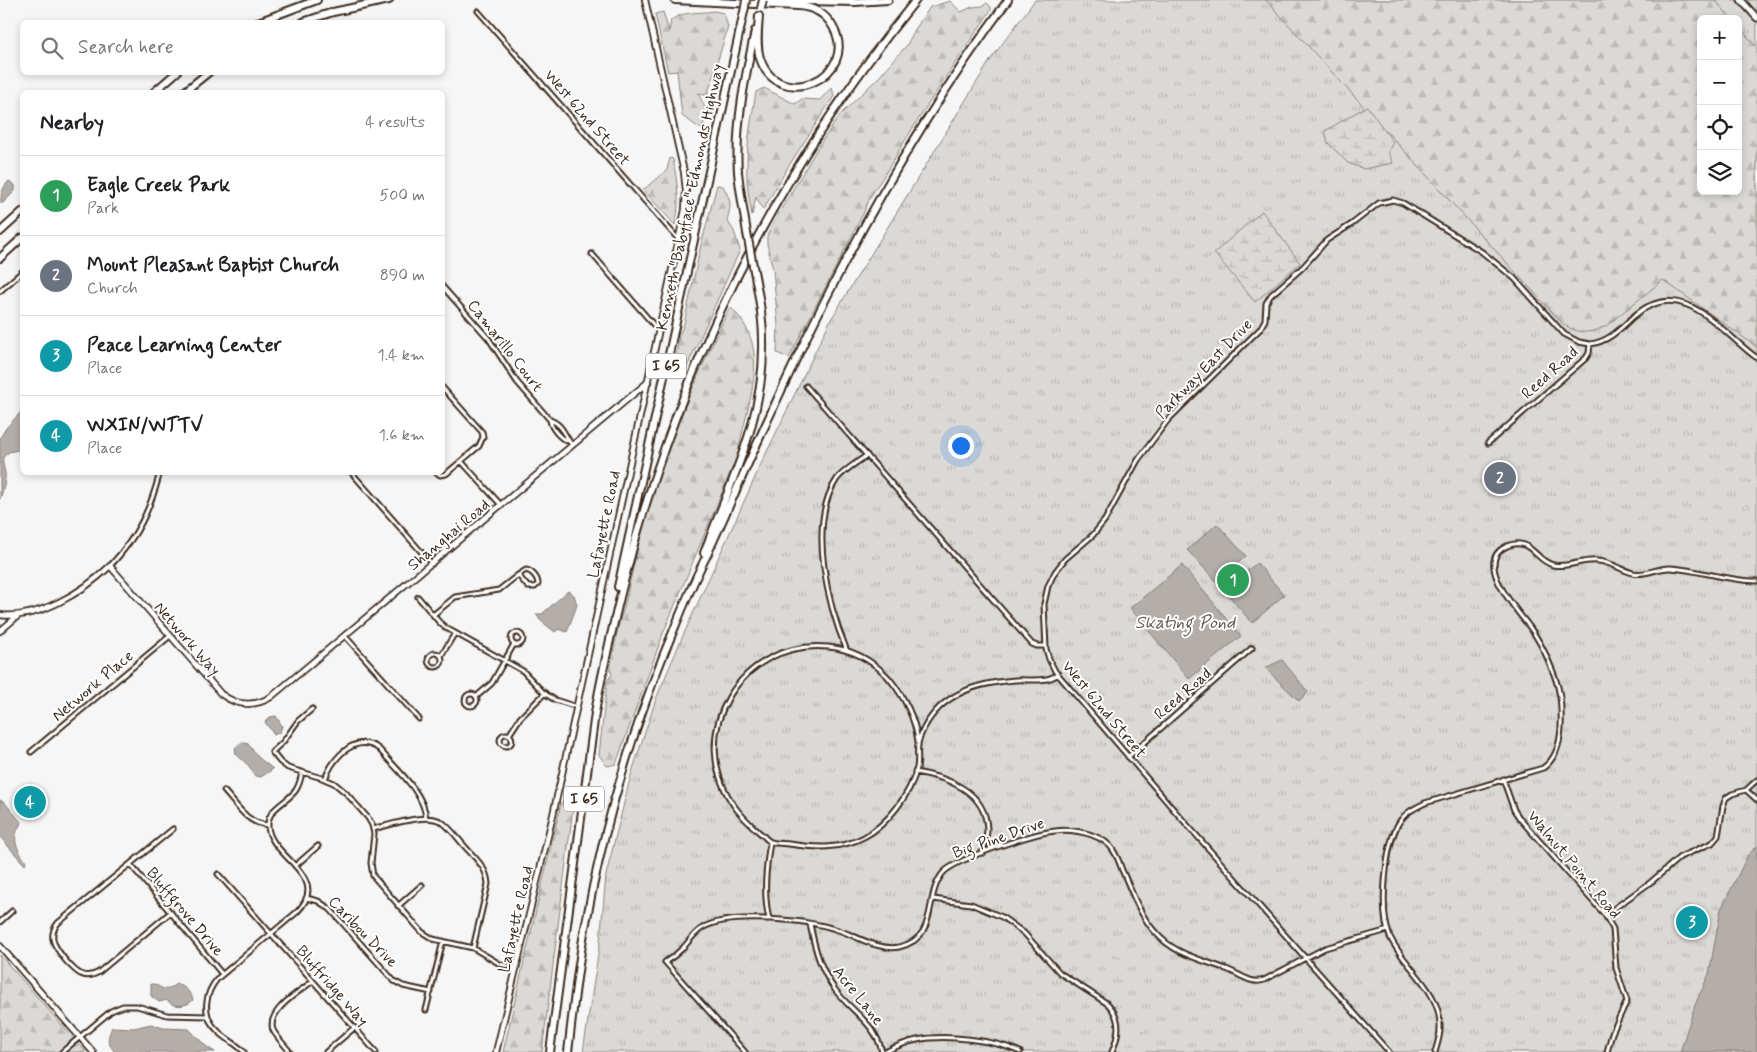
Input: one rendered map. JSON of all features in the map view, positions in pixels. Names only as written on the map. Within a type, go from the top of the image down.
[{"type":"highway","points":[[263,20],[317,0]]},
{"type":"highway","points":[[309,20],[333,12],[388,0]]},
{"type":"highway","points":[[675,0],[798,6],[814,10],[828,20],[837,36],[837,54],[831,69],[818,80],[803,86],[791,86],[774,78],[765,69],[759,57],[759,16]]},
{"type":"highway","points":[[758,0],[855,2],[888,0]]},
{"type":"highway","name":"Kenneth \"Babyface\" Edmonds Highway","points":[[696,576],[746,449],[757,409],[762,372],[762,317],[738,172],[738,127],[743,91],[763,0]]},
{"type":"highway","points":[[603,664],[632,547],[654,476],[692,371],[722,305],[761,228],[814,140],[865,66],[916,0]]},
{"type":"highway","points":[[696,576],[811,329],[864,226],[937,104],[1008,0]]},
{"type":"highway","name":"Kenneth \"Babyface\" Edmonds Highway","points":[[603,664],[629,532],[746,4]]},
{"type":"highway","points":[[156,90],[174,75]]},
{"type":"highway","points":[[186,90],[205,75]]},
{"type":"highway","points":[[0,232],[20,214]]},
{"type":"highway","points":[[0,258],[20,240]]},
{"type":"highway","name":"I 65","points":[[568,1052],[584,930],[594,878],[610,813],[646,700],[696,576]]},
{"type":"highway","name":"I 65","points":[[550,1052],[603,664]]},
{"type":"main road","name":"Lafayette Road","points":[[496,1052],[553,815],[686,206],[684,174],[645,0]]},
{"type":"main road","points":[[1741,0],[1757,18]]},
{"type":"main road","name":"Shanghai Road","points":[[260,703],[271,698],[346,636],[649,381]]},
{"type":"main road","points":[[0,614],[19,615],[44,608],[66,598],[87,585],[110,566]]},
{"type":"main road","name":"Network Way","points":[[110,566],[223,695],[236,702],[260,703]]},
{"type":"main road","points":[[0,631],[19,615]]},
{"type":"main road","points":[[0,946],[93,1052]]},
{"type":"street","name":"West 62nd Street","points":[[478,11],[679,241]]},
{"type":"street","name":"Parkway East Drive","points":[[1046,646],[1044,602],[1052,577],[1061,563],[1089,539],[1105,520],[1136,464],[1153,438],[1184,402],[1259,331],[1264,320],[1267,301],[1272,293],[1303,267],[1326,240],[1355,222],[1377,204],[1391,200],[1403,203],[1482,252],[1514,278],[1564,334],[1579,342],[1590,344]]},
{"type":"street","points":[[592,254],[660,332]]},
{"type":"street","points":[[0,291],[20,274]]},
{"type":"street","name":"Camarillo Court","points":[[445,289],[489,339],[516,382],[550,420],[556,422],[572,445]]},
{"type":"street","name":"Reed Road","points":[[1488,443],[1586,358],[1589,353],[1590,344],[1609,338],[1642,310],[1658,303],[1672,302],[1696,308],[1706,314],[1757,358]]},
{"type":"street","points":[[806,386],[1032,644],[1046,646]]},
{"type":"street","points":[[445,390],[483,434],[482,443],[445,475]]},
{"type":"street","points":[[847,651],[828,586],[822,552],[822,531],[826,507],[835,484],[844,472],[867,455]]},
{"type":"street","points":[[461,461],[501,506]]},
{"type":"street","points":[[110,566],[127,546],[143,521],[159,475]]},
{"type":"street","points":[[354,475],[432,564]]},
{"type":"street","points":[[1436,1052],[1440,1030],[1437,1007],[1426,986],[1401,955],[1388,930],[1384,910],[1386,874],[1395,832],[1402,818],[1425,803],[1538,770],[1551,761],[1560,739],[1561,699],[1558,684],[1544,650],[1506,596],[1495,576],[1494,561],[1497,554],[1502,549],[1517,544],[1528,546],[1544,561],[1555,565],[1597,560],[1609,562],[1636,573],[1668,568],[1757,581]]},
{"type":"street","points":[[433,614],[455,597],[499,590],[524,570],[529,570],[538,580],[538,584],[534,587],[529,587],[518,575]]},
{"type":"street","points":[[418,596],[441,624],[528,675],[545,693],[560,703],[577,707]]},
{"type":"street","points":[[440,656],[455,633]]},
{"type":"street","name":"Network Place","points":[[30,752],[170,636]]},
{"type":"street","points":[[346,636],[419,719]]},
{"type":"street","points":[[476,697],[492,683],[514,644]]},
{"type":"street","name":"West 62nd Street","points":[[1046,646],[1049,659],[1058,674],[1128,757],[1389,1052]]},
{"type":"street","points":[[810,647],[834,648],[847,651],[873,664],[894,684],[909,709],[918,742],[916,772],[908,791],[899,804],[882,824],[863,837],[842,845],[824,848],[770,842],[736,809],[721,780],[716,762],[715,747],[718,723],[724,707],[742,679],[755,666],[768,658],[792,650],[810,647]]},
{"type":"street","name":"Reed Road","points":[[1128,757],[1252,648]]},
{"type":"street","points":[[435,653],[440,656],[442,662],[438,666],[434,667],[429,664],[428,660],[431,654],[435,653]]},
{"type":"street","points":[[918,742],[936,710],[951,698],[966,690],[1001,681],[1049,679],[1058,674]]},
{"type":"street","points":[[509,735],[518,720],[545,693]]},
{"type":"street","points":[[312,709],[298,721],[283,742],[272,752],[285,766],[334,783],[346,793],[369,820],[373,829],[372,872],[376,881],[426,935],[442,941],[473,948],[500,964],[516,968]]},
{"type":"street","points":[[325,779],[334,761],[349,748],[360,743],[373,745],[379,749],[418,794],[424,806],[426,818]]},
{"type":"street","points":[[244,1052],[216,1030],[208,1016],[206,1004],[208,994],[214,982],[222,974],[299,911],[306,898],[308,891],[306,882],[295,866],[272,840],[268,825],[269,817],[273,811],[295,791],[302,772]]},
{"type":"street","points":[[916,772],[961,786],[972,795],[981,808],[985,819],[986,833],[983,852]]},
{"type":"street","name":"Walnut Point Road","points":[[1503,780],[1514,810],[1520,819],[1605,915],[1613,929],[1616,968],[1626,1001],[1625,1008],[1612,1033],[1607,1052]]},
{"type":"street","points":[[1605,915],[1651,882],[1678,858],[1712,843],[1718,836],[1722,806],[1726,798],[1746,790],[1757,780]]},
{"type":"street","points":[[1746,790],[1757,800]]},
{"type":"street","points":[[224,791],[250,820],[258,824],[268,825]]},
{"type":"street","points":[[373,829],[426,818],[434,819],[446,826],[483,868],[488,888],[473,948]]},
{"type":"street","points":[[171,912],[97,973],[84,976],[73,969],[54,945],[52,935],[56,926],[172,829]]},
{"type":"street","name":"Big Pine Drive","points":[[745,1052],[666,962],[679,952],[699,930],[709,925],[735,920],[769,919],[810,924],[837,930],[882,946],[900,946],[912,941],[924,929],[928,921],[937,882],[945,871],[983,852],[1048,832],[1068,830],[1091,834],[1103,840],[1112,849],[1148,924],[1161,938],[1181,952],[1252,981],[1264,980],[1305,957],[1334,945],[1388,930]]},
{"type":"street","points":[[769,919],[765,901],[770,842]]},
{"type":"street","points":[[295,866],[318,846]]},
{"type":"street","name":"Bluffgrove Drive","points":[[130,864],[222,974]]},
{"type":"street","name":"Bluffridge Way","points":[[218,874],[376,1052]]},
{"type":"street","points":[[398,906],[422,885]]},
{"type":"street","name":"Caribou Drive","points":[[306,898],[318,901],[330,909],[394,981],[405,986],[431,992]]},
{"type":"street","points":[[934,899],[971,904],[1002,917],[1024,932],[1060,973],[1108,1004],[1114,1011],[1118,1025],[1117,1037],[1112,1052]]},
{"type":"street","points":[[0,922],[12,911]]},
{"type":"street","name":"Acre Lane","points":[[810,924],[815,950],[822,969],[839,995],[872,1029],[883,1052]]},
{"type":"street","points":[[426,1010],[442,941]]},
{"type":"street","points":[[290,1052],[274,1032],[272,1024],[274,1015],[278,1009],[313,981]]},
{"type":"street","points":[[62,1052],[111,1011],[124,1006],[137,1006],[170,1016],[208,1016]]},
{"type":"street","points":[[326,1052],[354,1028]]},
{"type":"street","points":[[883,1052],[913,1041],[937,1038],[996,1043],[1020,1052]]},
{"type":"green space","points":[[1035,0],[1757,0],[1757,1052],[583,1052],[600,942],[606,875],[631,775],[656,699],[762,462],[830,321],[991,59]]},
{"type":"green space","points":[[1266,0],[1715,0],[1728,15],[1697,15],[1697,195],[1742,195],[1742,30],[1757,47],[1757,347],[1663,280],[1600,329],[1588,332],[1577,331],[1561,322]]},
{"type":"green space","points":[[950,1],[961,12],[972,7],[983,6],[987,3],[991,10],[925,108],[871,195],[789,358],[777,353],[778,325],[773,270],[767,244],[767,236],[774,221],[820,144],[840,115],[879,77],[907,45],[930,7]]},
{"type":"green space","points":[[714,11],[724,13],[728,27],[707,96],[698,93],[706,115],[701,129],[682,116],[677,71],[668,72],[655,14],[663,12],[669,31],[671,20],[676,17]]},
{"type":"green space","points":[[832,87],[834,96],[788,167],[763,210],[756,197],[752,215],[747,184],[747,156],[756,92],[764,88],[795,104],[802,99],[820,100]]},
{"type":"green space","points":[[1367,106],[1393,142],[1388,152],[1393,163],[1364,169],[1348,163],[1328,143],[1325,131]]},
{"type":"green space","points":[[670,158],[673,159],[678,192],[675,225],[643,190],[667,170]]},
{"type":"green space","points":[[717,185],[723,186],[729,199],[730,210],[727,220],[734,231],[740,250],[682,378],[673,376],[679,335],[684,324],[701,245]]},
{"type":"green space","points":[[1262,211],[1300,263],[1255,302],[1214,253]]},
{"type":"green space","points":[[730,307],[744,323],[751,341],[754,359],[751,396],[738,454],[664,631],[616,764],[607,766],[599,755],[607,681],[612,674],[610,669],[617,633],[644,522],[678,424]]},
{"type":"green space","points":[[568,799],[574,800],[542,1052],[503,1052],[561,803]]},
{"type":"green space","points":[[0,955],[86,1052],[0,1052]]},
{"type":"water","points":[[9,181],[15,185],[15,191],[1,203],[2,191]]},
{"type":"water","points":[[20,413],[20,449],[9,452],[3,457],[5,479],[0,499],[0,438],[6,428]]},
{"type":"water","points":[[1217,524],[1246,556],[1217,582],[1187,550]]},
{"type":"water","points":[[1257,563],[1284,595],[1252,623],[1224,590]]},
{"type":"water","name":"Skating Pond","points":[[1182,565],[1241,636],[1189,679],[1130,608]]},
{"type":"water","points":[[568,591],[574,595],[577,605],[567,632],[559,629],[555,632],[540,620],[536,614],[542,614]]},
{"type":"water","points":[[1282,660],[1308,692],[1299,701],[1265,668]]},
{"type":"water","points":[[276,716],[282,726],[280,732],[274,735],[265,722],[270,717]]},
{"type":"water","points":[[242,742],[248,744],[259,758],[273,769],[261,777],[255,776],[249,766],[236,754],[235,748]]},
{"type":"water","points":[[0,800],[5,803],[21,822],[16,834],[16,842],[26,862],[25,865],[0,837]]},
{"type":"water","points":[[1757,846],[1757,1052],[1680,1052],[1695,1005],[1709,974],[1721,909],[1748,855]]},
{"type":"water","points":[[151,984],[165,989],[176,984],[179,985],[189,992],[193,1000],[180,1006],[169,1003],[167,1000],[159,1002],[151,996]]},
{"type":"water","points":[[151,1024],[163,1028],[189,1029],[207,1047],[215,1052],[115,1052],[109,1043],[108,1038],[112,1027],[134,1028]]},
{"type":"place","name":"Mount Pleasant Baptist Church","points":[[1500,478]]},
{"type":"place","name":"Eagle Creek Park","points":[[1233,580]]},
{"type":"place","name":"WXIN/WTTV","points":[[30,802]]},
{"type":"place","name":"Peace Learning Center","points":[[1692,922]]}]
